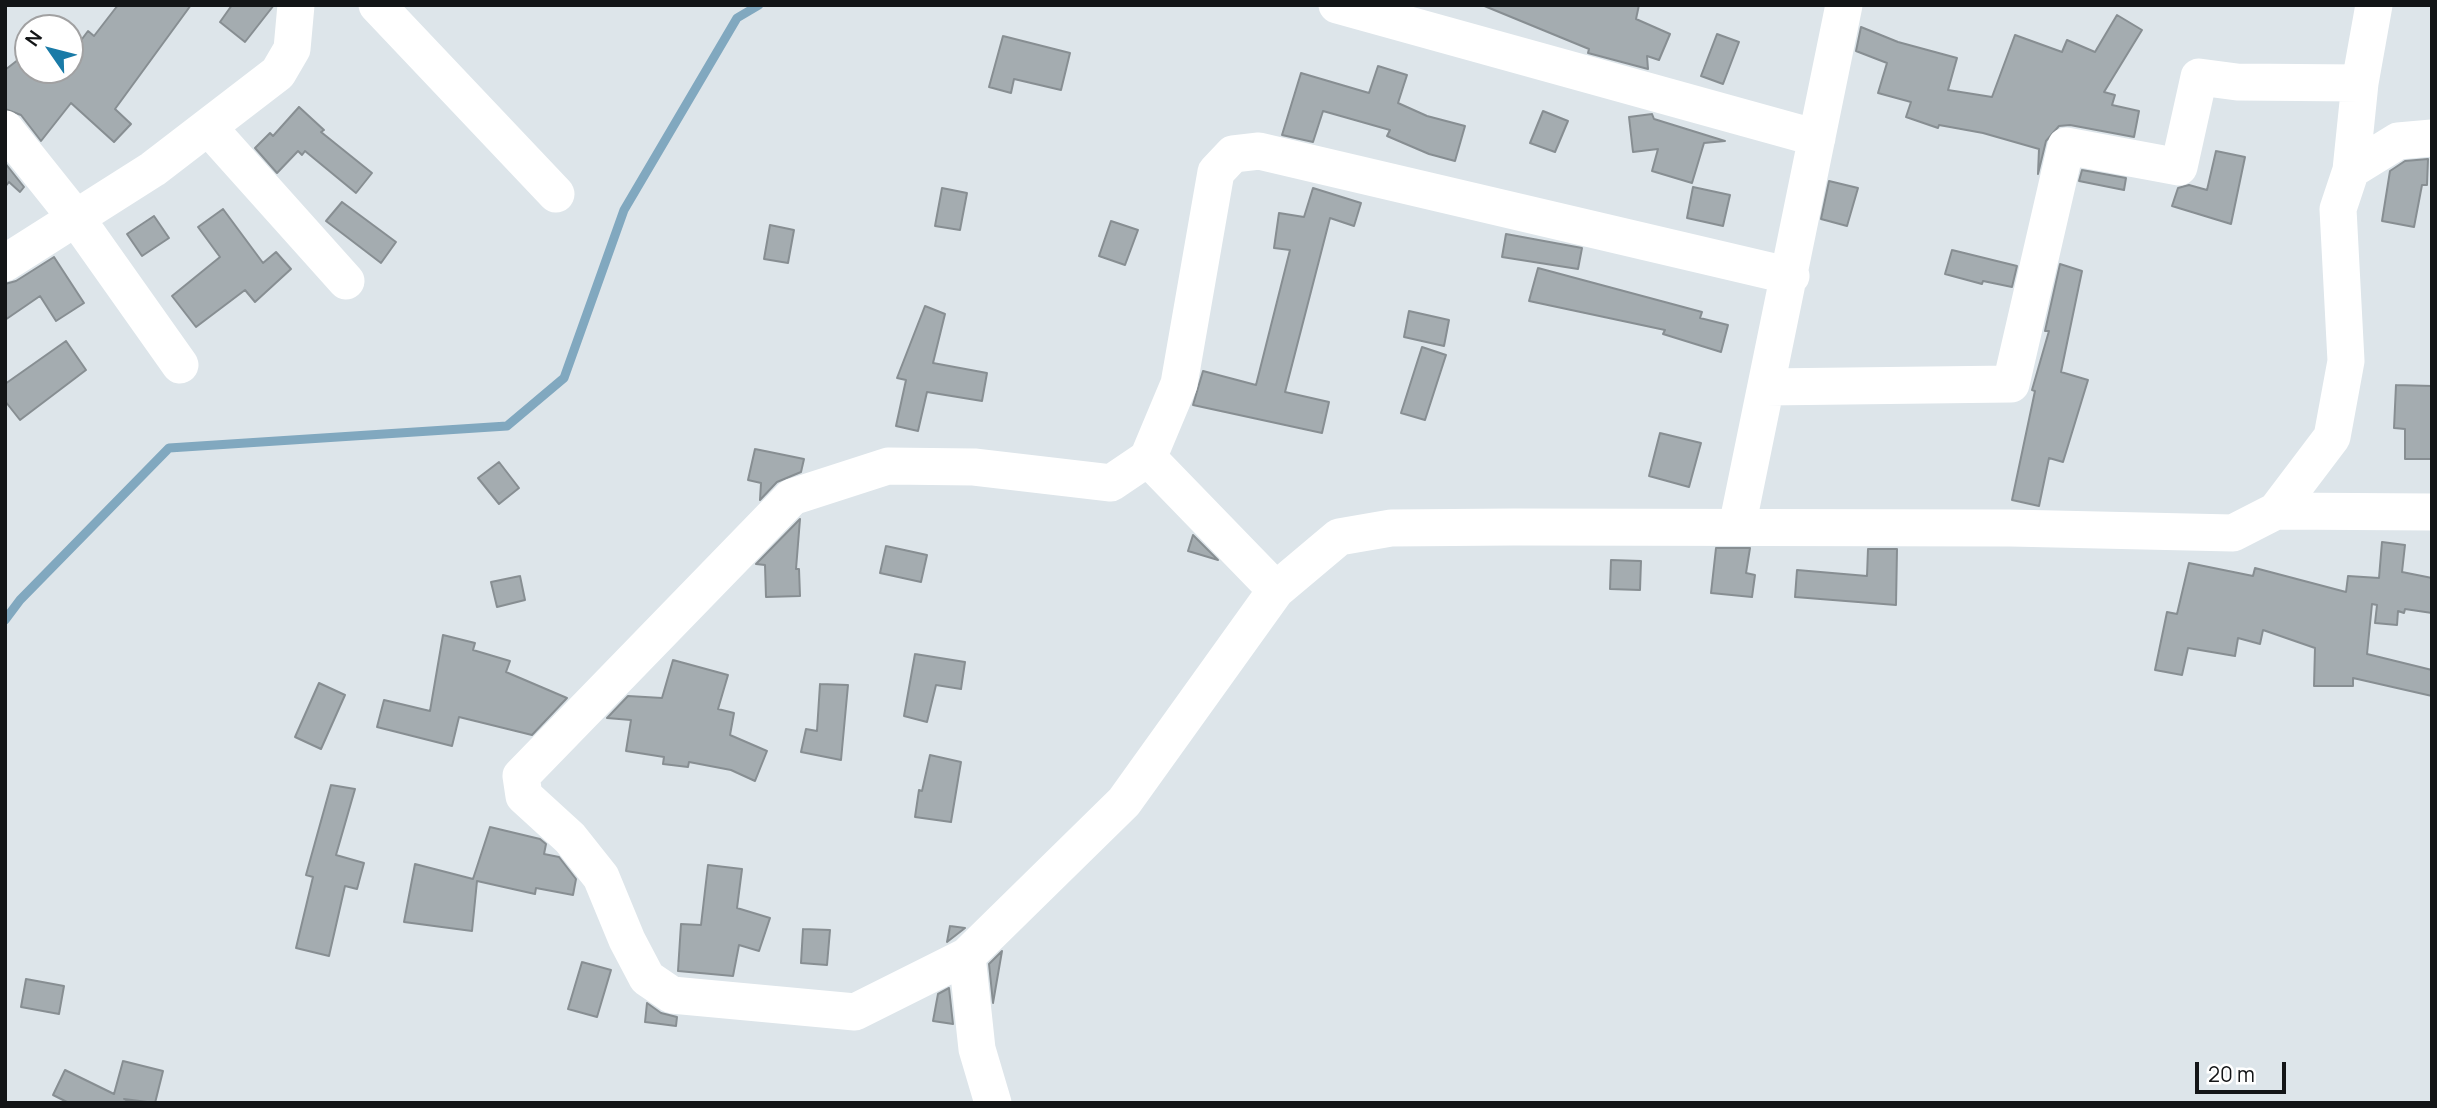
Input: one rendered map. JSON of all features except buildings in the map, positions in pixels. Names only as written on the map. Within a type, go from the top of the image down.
[{"type":"street","points":[[5,263],[209,128],[278,73],[292,49],[296,5]]},
{"type":"street","points":[[377,5],[556,194]]},
{"type":"street","points":[[1337,5],[1817,138]]},
{"type":"street","points":[[1738,527],[1844,5]]},
{"type":"street","points":[[1791,276],[1259,151],[1233,154],[1216,172],[1179,384],[1148,458],[1111,483],[974,467],[888,466],[792,497],[521,776],[524,796],[570,838],[600,877],[627,940],[647,978],[672,995],[855,1012],[967,956],[1124,802],[1276,590],[1339,537],[1391,528],[1738,527],[2233,533],[2276,511],[2332,437],[2346,361],[2338,209],[2351,170],[2360,83],[2374,5]]},
{"type":"street","points":[[1766,387],[2011,384],[2066,146],[2095,154],[2179,167],[2199,77],[2237,82],[2360,83]]},
{"type":"street","points":[[209,128],[346,281]]},
{"type":"street","points":[[5,129],[76,218],[180,365]]},
{"type":"street","points":[[2351,170],[2398,142],[2432,138]]},
{"type":"street","points":[[1148,458],[1276,590]]},
{"type":"street","points":[[2276,511],[2432,512]]},
{"type":"street","points":[[967,956],[977,1049],[993,1103]]},
{"type":"waterway","points":[[5,620],[20,600],[169,448],[507,426],[564,378],[624,210],[737,18],[759,5]]}]
